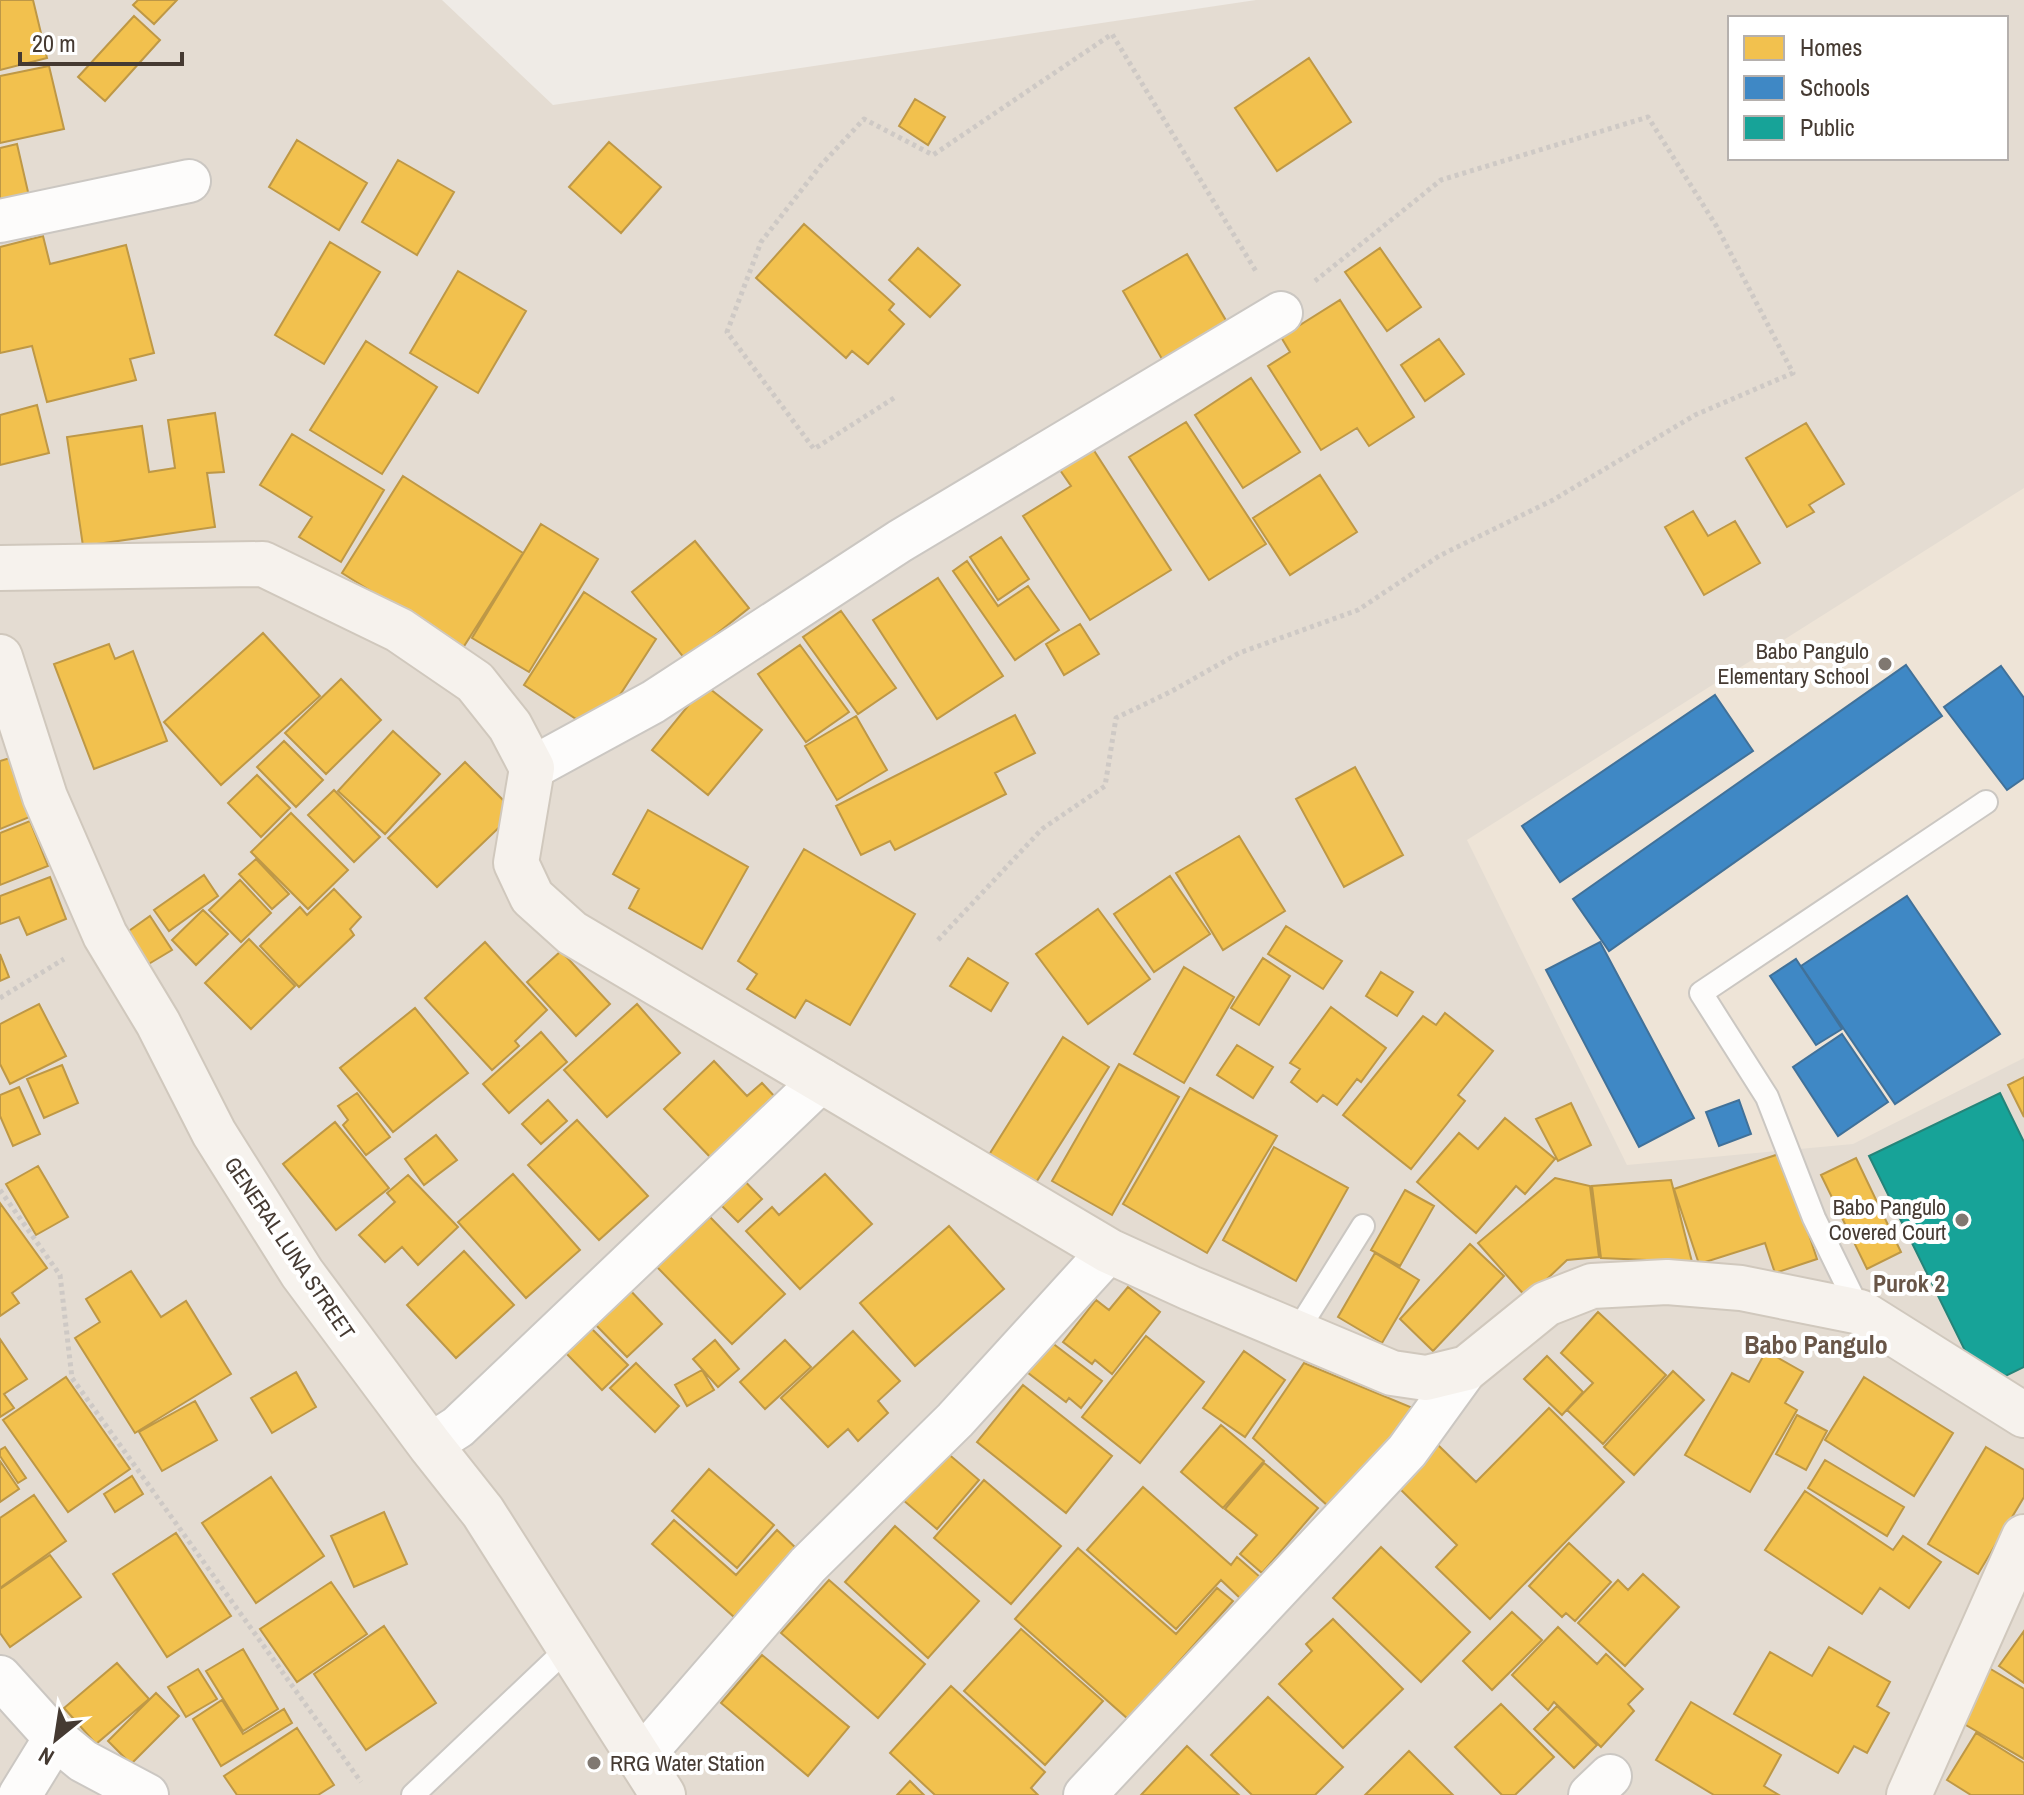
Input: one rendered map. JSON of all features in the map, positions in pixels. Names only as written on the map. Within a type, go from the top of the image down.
[{"type":"street","points":[[0,221],[189,181]]},
{"type":"street","points":[[532,768],[653,702],[900,541],[1281,313]]},
{"type":"street","points":[[0,568],[263,564],[399,630],[475,682],[510,726],[532,768],[516,863],[532,897],[572,933],[1109,1251],[1392,1373],[1426,1378],[1467,1368]]},
{"type":"street","name":"GENERAL LUNA STREET","points":[[0,657],[45,797],[105,935],[158,1023],[214,1133],[302,1273],[483,1512],[651,1777]]},
{"type":"street","points":[[430,1445],[458,1427],[822,1080]]},
{"type":"street","points":[[651,1777],[808,1565],[955,1420],[1109,1251]]},
{"type":"street","points":[[1085,1795],[1407,1451],[1467,1368],[1546,1304],[1592,1286],[1667,1282],[1741,1288],[1860,1312],[2024,1415]]},
{"type":"street","points":[[1909,1795],[2024,1537]]},
{"type":"street","points":[[0,1677],[55,1738],[83,1761],[147,1795]]},
{"type":"street","points":[[20,1795],[55,1738]]},
{"type":"lane","points":[[1860,1312],[1814,1218],[1767,1097],[1701,993],[1986,802]]},
{"type":"lane","points":[[1296,1333],[1363,1226]]},
{"type":"lane","points":[[413,1795],[569,1647]]},
{"type":"path","points":[[894,398],[814,449],[727,332],[761,242],[821,165],[864,119],[933,155],[1112,34],[1230,227]]},
{"type":"path","points":[[938,940],[1042,829],[1105,786],[1116,718],[1239,653],[1358,610],[1439,556],[1553,500],[1695,415],[1793,373],[1717,227],[1648,117],[1441,180],[1327,270],[1281,313]]},
{"type":"path","points":[[0,998],[105,935]]},
{"type":"path","points":[[0,1190],[60,1275],[72,1378],[361,1782]]},
{"type":"shaded area","name":"Babo Pangulo","points":[[0,0],[442,0],[553,105],[1256,0],[2024,0],[2024,1795],[0,1795]]},
{"type":"shaded area","name":"Babo Pangulo Elementary School","points":[[2024,488],[2024,1058],[1853,1144],[1627,1165],[1467,840]]},
{"type":"building: Homes","points":[[0,0],[33,0],[47,58],[0,70]]},
{"type":"building: Homes","points":[[138,0],[177,0],[154,24],[133,5]]},
{"type":"building: Homes","points":[[134,16],[160,40],[105,101],[78,77]]},
{"type":"building: Homes","points":[[1309,58],[1351,122],[1277,171],[1235,108]]},
{"type":"building: Homes","points":[[49,66],[64,129],[0,143],[0,76]]},
{"type":"building: Homes","points":[[915,99],[945,117],[928,145],[899,126]]},
{"type":"building: Homes","points":[[297,140],[367,183],[339,230],[269,187]]},
{"type":"building: Homes","points":[[609,142],[661,187],[621,233],[569,187]]},
{"type":"building: Homes","points":[[17,144],[31,205],[0,212],[0,148]]},
{"type":"building: Homes","points":[[398,160],[454,192],[417,255],[362,222]]},
{"type":"building: Homes","points":[[804,224],[894,304],[889,310],[904,324],[868,364],[852,351],[846,358],[756,278]]},
{"type":"building: Homes","points":[[43,236],[50,264],[126,245],[154,353],[130,359],[136,380],[47,402],[32,346],[0,353],[0,247]]},
{"type":"building: Homes","points":[[330,242],[380,272],[324,364],[275,335]]},
{"type":"building: Homes","points":[[918,248],[960,285],[930,317],[889,280]]},
{"type":"building: Homes","points":[[1380,248],[1421,307],[1387,331],[1345,272]]},
{"type":"building: Homes","points":[[1187,254],[1231,329],[1166,366],[1123,291]]},
{"type":"building: Homes","points":[[458,271],[526,311],[478,393],[410,353]]},
{"type":"building: Homes","points":[[1340,300],[1414,417],[1369,446],[1357,428],[1321,450],[1268,366],[1290,352],[1281,337]]},
{"type":"building: Homes","points":[[1439,339],[1464,374],[1425,401],[1401,365]]},
{"type":"building: Homes","points":[[366,341],[437,387],[382,474],[310,430]]},
{"type":"building: Homes","points":[[1251,378],[1300,452],[1243,488],[1195,415]]},
{"type":"building: Homes","points":[[37,405],[49,453],[0,465],[0,415]]},
{"type":"building: Homes","points":[[215,413],[224,472],[207,473],[215,527],[83,546],[67,437],[142,426],[149,472],[175,468],[168,420]]},
{"type":"building: Homes","points":[[1186,422],[1266,544],[1209,580],[1129,457]]},
{"type":"building: Homes","points":[[1806,423],[1844,484],[1809,505],[1814,512],[1787,527],[1746,458]]},
{"type":"building: Homes","points":[[292,434],[384,490],[341,562],[299,537],[312,517],[260,485]]},
{"type":"building: Homes","points":[[1093,449],[1171,570],[1090,620],[1023,516],[1071,486],[1060,470]]},
{"type":"building: Homes","points":[[1320,475],[1357,532],[1290,575],[1253,518]]},
{"type":"building: Homes","points":[[403,476],[523,553],[454,662],[420,622],[342,573]]},
{"type":"building: Homes","points":[[1693,511],[1708,536],[1735,521],[1760,563],[1704,595],[1665,527]]},
{"type":"building: Homes","points":[[541,524],[598,559],[529,672],[472,638]]},
{"type":"building: Homes","points":[[1001,537],[1029,579],[998,600],[970,557]]},
{"type":"building: Homes","points":[[695,541],[749,608],[685,659],[632,592]]},
{"type":"building: Homes","points":[[967,561],[998,606],[1028,586],[1059,630],[1015,660],[953,571]]},
{"type":"building: Homes","points":[[938,578],[1003,676],[937,719],[873,620]]},
{"type":"building: Homes","points":[[584,592],[656,639],[596,732],[524,685]]},
{"type":"building: Homes","points":[[841,611],[896,688],[858,714],[803,637]]},
{"type":"building: Homes","points":[[1080,624],[1099,654],[1064,675],[1046,644]]},
{"type":"building: Homes","points":[[263,633],[320,696],[221,785],[164,722]]},
{"type":"building: Homes","points":[[109,644],[115,659],[133,651],[167,741],[94,769],[54,664]]},
{"type":"building: Homes","points":[[800,645],[849,712],[806,742],[758,674]]},
{"type":"building: Homes","points":[[341,679],[381,720],[326,774],[285,733]]},
{"type":"building: Homes","points":[[705,685],[762,730],[708,795],[652,750]]},
{"type":"building: Homes","points":[[1015,715],[1035,753],[995,773],[1006,794],[895,850],[890,841],[861,855],[836,806]]},
{"type":"building: Homes","points":[[856,716],[887,770],[837,800],[805,746]]},
{"type":"building: Homes","points":[[393,731],[440,774],[385,834],[338,791]]},
{"type":"building: Homes","points":[[284,741],[323,780],[296,807],[257,767]]},
{"type":"building: Homes","points":[[10,758],[32,816],[0,829],[0,761]]},
{"type":"building: Homes","points":[[465,762],[515,812],[437,887],[388,838]]},
{"type":"building: Homes","points":[[1355,767],[1403,855],[1344,887],[1296,799]]},
{"type":"building: Homes","points":[[257,775],[290,808],[261,837],[228,803]]},
{"type":"building: Homes","points":[[334,790],[380,837],[354,862],[308,815]]},
{"type":"building: Homes","points":[[648,810],[748,867],[702,949],[629,908],[639,889],[613,874]]},
{"type":"building: Homes","points":[[291,813],[348,870],[308,909],[251,852]]},
{"type":"building: Homes","points":[[30,821],[48,866],[0,885],[0,833]]},
{"type":"building: Homes","points":[[1239,836],[1285,911],[1223,950],[1176,873]]},
{"type":"building: Homes","points":[[804,849],[915,914],[850,1025],[806,1000],[795,1018],[747,989],[757,974],[738,961]]},
{"type":"building: Homes","points":[[256,859],[289,894],[272,909],[239,874]]},
{"type":"building: Homes","points":[[204,875],[218,896],[169,931],[154,910]]},
{"type":"building: Homes","points":[[1170,876],[1210,934],[1154,972],[1114,914]]},
{"type":"building: Homes","points":[[50,877],[66,919],[27,935],[19,917],[0,924],[0,896]]},
{"type":"building: Homes","points":[[240,880],[271,913],[241,942],[209,910]]},
{"type":"building: Homes","points":[[334,889],[361,917],[350,929],[354,935],[299,987],[260,946],[300,907],[307,915]]},
{"type":"building: Homes","points":[[1098,909],[1150,979],[1088,1024],[1036,954]]},
{"type":"building: Homes","points":[[203,910],[228,934],[196,965],[172,940]]},
{"type":"building: Homes","points":[[150,916],[172,950],[147,965],[126,933]]},
{"type":"building: Homes","points":[[1286,926],[1342,961],[1323,989],[1268,954]]},
{"type":"building: Homes","points":[[249,939],[295,986],[251,1029],[205,983]]},
{"type":"building: Homes","points":[[485,942],[547,1010],[515,1041],[519,1046],[492,1070],[425,998]]},
{"type":"building: Homes","points":[[561,951],[610,1004],[576,1036],[527,982]]},
{"type":"building: Homes","points":[[0,954],[9,977],[0,981]]},
{"type":"building: Homes","points":[[968,958],[1008,983],[991,1011],[950,986]]},
{"type":"building: Homes","points":[[1263,958],[1290,976],[1259,1025],[1231,1008]]},
{"type":"building: Homes","points":[[1184,967],[1234,997],[1184,1083],[1134,1054]]},
{"type":"building: Homes","points":[[1381,972],[1413,992],[1397,1016],[1366,996]]},
{"type":"building: Homes","points":[[39,1004],[66,1056],[10,1084],[0,1064],[0,1024]]},
{"type":"building: Homes","points":[[637,1004],[680,1053],[607,1117],[564,1070]]},
{"type":"building: Homes","points":[[1331,1007],[1386,1048],[1361,1082],[1357,1079],[1337,1105],[1323,1095],[1317,1102],[1291,1082],[1300,1069],[1290,1063]]},
{"type":"building: Homes","points":[[415,1008],[468,1073],[393,1132],[340,1068]]},
{"type":"building: Homes","points":[[1445,1013],[1493,1051],[1458,1095],[1465,1101],[1411,1169],[1343,1115],[1423,1016],[1436,1025]]},
{"type":"building: Homes","points":[[541,1032],[567,1062],[509,1113],[483,1084]]},
{"type":"building: Homes","points":[[1063,1037],[1109,1067],[1028,1195],[982,1166]]},
{"type":"building: Homes","points":[[1237,1045],[1273,1067],[1253,1098],[1217,1075]]},
{"type":"building: Homes","points":[[714,1061],[747,1096],[762,1083],[776,1098],[711,1158],[664,1109]]},
{"type":"building: Homes","points":[[1119,1064],[1179,1097],[1112,1215],[1052,1181]]},
{"type":"building: Homes","points":[[62,1065],[78,1103],[44,1118],[27,1079]]},
{"type":"building: Homes","points":[[2024,1077],[2024,1117],[2008,1085]]},
{"type":"building: Homes","points":[[19,1087],[40,1134],[13,1146],[0,1116],[0,1095]]},
{"type":"building: Homes","points":[[1190,1088],[1277,1136],[1207,1253],[1123,1204]]},
{"type":"building: Homes","points":[[357,1093],[390,1137],[366,1155],[343,1125],[348,1120],[338,1106]]},
{"type":"building: Homes","points":[[548,1100],[567,1121],[541,1144],[522,1124]]},
{"type":"building: Homes","points":[[1571,1103],[1591,1145],[1558,1161],[1536,1119]]},
{"type":"building: Homes","points":[[1505,1118],[1555,1159],[1525,1194],[1516,1186],[1476,1233],[1417,1182],[1459,1133],[1478,1149]]},
{"type":"building: Homes","points":[[577,1120],[648,1196],[599,1240],[528,1165]]},
{"type":"building: Homes","points":[[335,1122],[389,1188],[336,1230],[283,1164]]},
{"type":"building: Homes","points":[[436,1135],[457,1160],[424,1185],[405,1159]]},
{"type":"building: Homes","points":[[1274,1147],[1348,1188],[1296,1281],[1223,1240]]},
{"type":"building: Homes","points":[[1782,1153],[1817,1259],[1775,1273],[1765,1243],[1699,1264],[1674,1189]]},
{"type":"building: Homes","points":[[1856,1158],[1901,1252],[1867,1269],[1821,1175]]},
{"type":"building: Homes","points":[[38,1166],[68,1217],[36,1235],[6,1184]]},
{"type":"building: Homes","points":[[736,1172],[762,1199],[738,1222],[711,1195]]},
{"type":"building: Homes","points":[[513,1174],[580,1250],[526,1298],[458,1222]]},
{"type":"building: Homes","points":[[825,1174],[872,1224],[800,1289],[746,1231],[772,1207],[779,1215]]},
{"type":"building: Homes","points":[[408,1175],[458,1227],[418,1265],[402,1247],[385,1262],[359,1235],[395,1202],[387,1193]]},
{"type":"building: Homes","points":[[1555,1178],[1590,1186],[1599,1257],[1567,1260],[1527,1298],[1478,1243]]},
{"type":"building: Homes","points":[[1671,1180],[1692,1262],[1601,1258],[1592,1186]]},
{"type":"building: Homes","points":[[1405,1190],[1434,1206],[1400,1266],[1371,1250]]},
{"type":"building: Homes","points":[[0,1203],[47,1268],[12,1293],[19,1303],[0,1316]]},
{"type":"building: Homes","points":[[710,1217],[785,1294],[732,1344],[657,1267]]},
{"type":"building: Homes","points":[[949,1226],[1004,1289],[915,1366],[860,1303]]},
{"type":"building: Homes","points":[[1470,1244],[1504,1276],[1433,1351],[1400,1319]]},
{"type":"building: Homes","points":[[464,1251],[514,1305],[456,1358],[407,1305]]},
{"type":"building: Homes","points":[[1375,1253],[1419,1280],[1382,1343],[1338,1317]]},
{"type":"building: Homes","points":[[131,1271],[161,1317],[186,1301],[231,1374],[135,1433],[75,1338],[100,1322],[86,1299]]},
{"type":"building: Homes","points":[[1128,1287],[1160,1312],[1112,1374],[1095,1360],[1092,1364],[1063,1342],[1096,1300],[1109,1310]]},
{"type":"building: Homes","points":[[628,1288],[662,1324],[627,1357],[592,1321]]},
{"type":"building: Homes","points":[[1598,1312],[1666,1375],[1603,1444],[1567,1410],[1593,1383],[1561,1353]]},
{"type":"building: Homes","points":[[587,1324],[628,1365],[602,1390],[562,1349]]},
{"type":"building: Homes","points":[[853,1331],[900,1381],[878,1401],[888,1413],[858,1441],[848,1429],[828,1447],[781,1398]]},
{"type":"building: Homes","points":[[1146,1336],[1204,1382],[1140,1463],[1082,1417]]},
{"type":"building: Homes","points":[[0,1339],[27,1379],[4,1394],[14,1408],[0,1417]]},
{"type":"building: Homes","points":[[1047,1339],[1102,1381],[1081,1408],[1069,1398],[1066,1402],[1023,1369]]},
{"type":"building: Homes","points":[[715,1340],[739,1369],[718,1387],[693,1359]]},
{"type":"building: Homes","points":[[785,1340],[811,1367],[765,1409],[740,1382]]},
{"type":"building: Homes","points":[[1244,1351],[1285,1380],[1245,1437],[1203,1408]]},
{"type":"building: Homes","points":[[1766,1351],[1803,1372],[1785,1403],[1797,1410],[1750,1492],[1685,1455],[1732,1373],[1749,1382]]},
{"type":"building: Homes","points":[[1547,1356],[1583,1392],[1562,1415],[1524,1379]]},
{"type":"building: Homes","points":[[636,1363],[679,1406],[655,1432],[610,1388]]},
{"type":"building: Homes","points":[[1304,1363],[1420,1411],[1328,1506],[1253,1438]]},
{"type":"building: Homes","points":[[702,1370],[714,1390],[687,1406],[675,1385]]},
{"type":"building: Homes","points":[[1673,1371],[1704,1400],[1634,1475],[1604,1447]]},
{"type":"building: Homes","points":[[296,1372],[316,1407],[272,1433],[251,1398]]},
{"type":"building: Homes","points":[[66,1377],[130,1469],[68,1512],[3,1420]]},
{"type":"building: Homes","points":[[1864,1377],[1953,1433],[1914,1496],[1825,1440]]},
{"type":"building: Homes","points":[[1023,1385],[1112,1456],[1066,1513],[977,1442]]},
{"type":"building: Homes","points":[[195,1401],[217,1440],[162,1471],[139,1432]]},
{"type":"building: Homes","points":[[1549,1408],[1624,1482],[1490,1619],[1436,1567],[1457,1545],[1398,1487],[1438,1445],[1476,1482]]},
{"type":"building: Homes","points":[[1797,1415],[1827,1431],[1806,1470],[1776,1454]]},
{"type":"building: Homes","points":[[1221,1425],[1264,1461],[1223,1508],[1181,1472]]},
{"type":"building: Homes","points":[[939,1446],[979,1480],[937,1529],[896,1494]]},
{"type":"building: Homes","points":[[5,1447],[26,1478],[18,1483],[0,1456],[0,1450]]},
{"type":"building: Homes","points":[[1986,1447],[2024,1470],[2024,1497],[1978,1574],[1928,1544]]},
{"type":"building: Homes","points":[[1825,1460],[1904,1507],[1887,1536],[1808,1488]]},
{"type":"building: Homes","points":[[0,1461],[19,1489],[0,1502]]},
{"type":"building: Homes","points":[[1264,1463],[1318,1508],[1262,1573],[1240,1554],[1257,1535],[1225,1509]]},
{"type":"building: Homes","points":[[709,1469],[774,1525],[737,1568],[672,1511]]},
{"type":"building: Homes","points":[[132,1476],[143,1494],[115,1512],[104,1494]]},
{"type":"building: Homes","points":[[271,1477],[324,1556],[256,1603],[202,1523]]},
{"type":"building: Homes","points":[[984,1480],[1061,1546],[1011,1604],[934,1538]]},
{"type":"building: Homes","points":[[1143,1487],[1231,1565],[1237,1557],[1260,1577],[1241,1599],[1221,1580],[1176,1629],[1087,1550]]},
{"type":"building: Homes","points":[[1805,1491],[1893,1550],[1903,1536],[1941,1562],[1909,1608],[1880,1588],[1862,1614],[1765,1550]]},
{"type":"building: Homes","points":[[34,1495],[66,1541],[0,1588],[0,1518]]},
{"type":"building: Homes","points":[[384,1512],[407,1564],[354,1587],[331,1536]]},
{"type":"building: Homes","points":[[674,1520],[736,1575],[777,1530],[797,1549],[734,1617],[652,1544]]},
{"type":"building: Homes","points":[[895,1526],[979,1601],[928,1658],[845,1582]]},
{"type":"building: Homes","points":[[176,1533],[231,1616],[167,1657],[113,1574]]},
{"type":"building: Homes","points":[[1569,1543],[1611,1582],[1575,1621],[1566,1613],[1562,1617],[1529,1586]]},
{"type":"building: Homes","points":[[1381,1547],[1470,1632],[1421,1682],[1333,1598]]},
{"type":"building: Homes","points":[[1078,1548],[1176,1634],[1217,1588],[1233,1601],[1128,1719],[1015,1619]]},
{"type":"building: Homes","points":[[50,1555],[81,1597],[10,1647],[0,1633],[0,1589]]},
{"type":"building: Homes","points":[[1643,1574],[1679,1607],[1625,1666],[1578,1623],[1618,1580],[1628,1590]]},
{"type":"building: Homes","points":[[829,1580],[925,1664],[878,1718],[781,1633]]},
{"type":"building: Homes","points":[[331,1582],[367,1634],[297,1682],[260,1629]]},
{"type":"building: Homes","points":[[1512,1612],[1542,1640],[1492,1690],[1463,1661]]},
{"type":"building: Homes","points":[[1333,1619],[1403,1689],[1343,1748],[1279,1684],[1312,1651],[1306,1644]]},
{"type":"building: Homes","points":[[384,1626],[436,1703],[366,1750],[314,1674]]},
{"type":"building: Homes","points":[[1558,1627],[1597,1664],[1606,1654],[1643,1689],[1628,1704],[1634,1711],[1601,1747],[1554,1702],[1548,1710],[1512,1675]]},
{"type":"building: Homes","points":[[1021,1629],[1103,1701],[1045,1765],[964,1691]]},
{"type":"building: Homes","points":[[2024,1631],[2024,1683],[1999,1666]]},
{"type":"building: Homes","points":[[1829,1647],[1890,1682],[1877,1706],[1889,1713],[1867,1753],[1854,1746],[1838,1773],[1734,1714],[1770,1652],[1812,1676]]},
{"type":"building: Homes","points":[[243,1649],[278,1709],[243,1731],[206,1671]]},
{"type":"building: Homes","points":[[762,1655],[849,1727],[808,1776],[721,1703]]},
{"type":"building: Homes","points":[[117,1663],[149,1699],[96,1744],[64,1708]]},
{"type":"building: Homes","points":[[1989,1668],[2024,1689],[2024,1759],[1959,1721]]},
{"type":"building: Homes","points":[[198,1669],[217,1699],[186,1717],[168,1687]]},
{"type":"building: Homes","points":[[951,1686],[1045,1772],[1031,1788],[1038,1795],[935,1795],[890,1753]]},
{"type":"building: Homes","points":[[156,1693],[179,1716],[131,1764],[108,1741]]},
{"type":"building: Homes","points":[[1268,1697],[1343,1767],[1315,1795],[1252,1795],[1211,1755]]},
{"type":"building: Homes","points":[[222,1700],[243,1734],[284,1709],[292,1723],[221,1766],[193,1719]]},
{"type":"building: Homes","points":[[1691,1702],[1781,1755],[1764,1786],[1779,1795],[1714,1795],[1656,1760]]},
{"type":"building: Homes","points":[[1501,1704],[1554,1757],[1515,1795],[1502,1795],[1455,1747]]},
{"type":"building: Homes","points":[[1557,1706],[1597,1745],[1574,1768],[1534,1729]]},
{"type":"building: Homes","points":[[297,1728],[334,1785],[318,1795],[237,1795],[224,1776]]},
{"type":"building: Homes","points":[[1976,1733],[2024,1763],[2024,1795],[1971,1795],[1947,1780]]},
{"type":"building: Homes","points":[[1187,1746],[1239,1795],[1141,1795]]},
{"type":"building: Homes","points":[[1409,1751],[1453,1795],[1365,1795]]},
{"type":"building: Homes","points":[[910,1781],[924,1795],[897,1795]]},
{"type":"building: Schools","points":[[1906,665],[1942,716],[1609,951],[1573,899]]},
{"type":"building: Schools","points":[[2001,666],[2024,698],[2024,778],[2007,790],[1944,707]]},
{"type":"building: Schools","points":[[1715,695],[1753,751],[1560,882],[1522,826]]},
{"type":"building: Schools","points":[[1907,896],[2000,1034],[1895,1104],[1801,966]]},
{"type":"building: Schools","points":[[1600,942],[1694,1118],[1639,1147],[1546,970]]},
{"type":"building: Schools","points":[[1796,959],[1842,1029],[1816,1045],[1770,976]]},
{"type":"building: Schools","points":[[1842,1034],[1888,1102],[1838,1136],[1793,1067]]},
{"type":"building: Schools","points":[[1739,1100],[1751,1134],[1719,1146],[1706,1112]]},
{"type":"building: Public","name":"Babo Pangulo Covered Court","points":[[2000,1093],[2024,1142],[2024,1367],[1983,1387],[1869,1156]]},
{"type":"place","name":"Babo Pangulo Elementary School","points":[[1885,664]]},
{"type":"place","name":"Babo Pangulo Covered Court","points":[[1962,1220]]},
{"type":"place","name":"RRG Water Station","points":[[594,1763]]},
{"type":"district","name":"Purok 2","points":[[1909,1284]]},
{"type":"district","name":"Babo Pangulo","points":[[1816,1345]]}]
